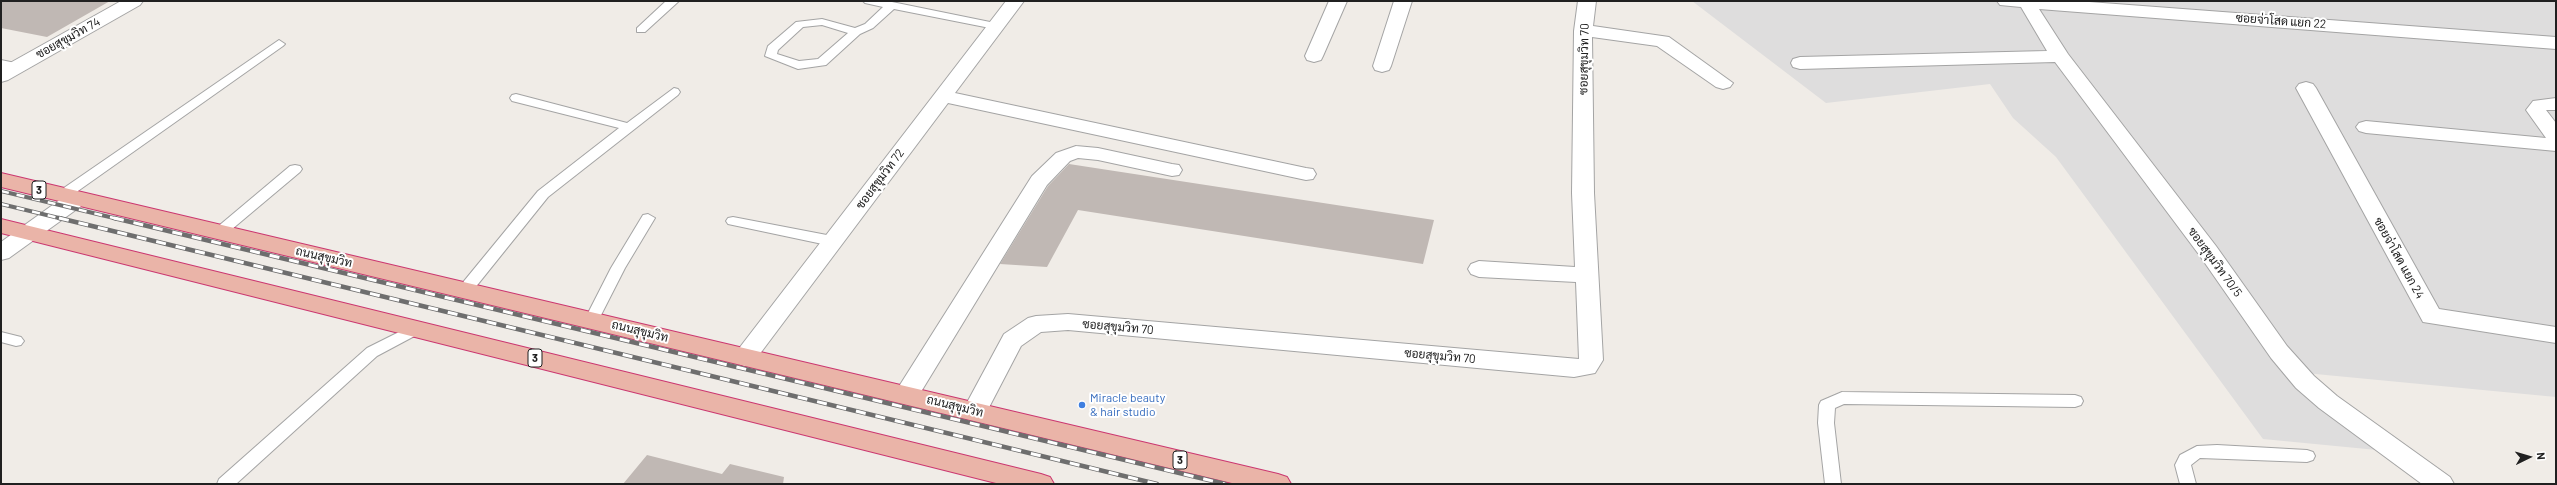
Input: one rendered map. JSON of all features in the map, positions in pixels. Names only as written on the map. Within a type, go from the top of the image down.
[{"type":"highway","name":"ถนนสุขุมวิท","points":[[1,180],[592,319],[745,357],[976,410],[1278,484]]},
{"type":"highway","name":"3","points":[[1,226],[1041,484]]},
{"type":"street","name":"ซอยสุขุมวิท 74","points":[[6,69],[134,1]]},
{"type":"street","name":"ซอยสุขุมวิท 72","points":[[745,357],[1015,1]]},
{"type":"street","points":[[1314,56],[1338,1]]},
{"type":"street","points":[[1382,66],[1403,1]]},
{"type":"street","name":"ซอยสุขุมวิท 70","points":[[976,410],[1012,340],[1036,324],[1068,322],[1574,368],[1586,367],[1591,360],[1584,193],[1583,31],[1587,1]]},
{"type":"street","name":"ซอยจ่าโสด แยก 22","points":[[2016,2],[2556,43]]},
{"type":"street","name":"ซอยสุขุมวิท 70/5","points":[[2016,2],[2060,56],[2208,250],[2279,352],[2305,382],[2328,402],[2441,484]]},
{"type":"street","points":[[1583,31],[1613,33],[1662,41],[1723,84]]},
{"type":"street","points":[[1800,63],[2060,56]]},
{"type":"street","name":"ซอยจ่าโสด แยก 24","points":[[2306,88],[2431,316],[2556,335]]},
{"type":"street","points":[[942,96],[1306,174]]},
{"type":"street","points":[[2556,104],[2540,105],[2536,110],[2556,138]]},
{"type":"street","points":[[2366,127],[2556,145]]},
{"type":"street","points":[[907,394],[1039,181],[1063,157],[1076,152],[1098,154],[1172,170]]},
{"type":"street","points":[[1,253],[70,197]]},
{"type":"street","points":[[1479,269],[1587,275]]},
{"type":"lane","points":[[641,30],[673,1]]},
{"type":"lane","points":[[869,1],[996,26]]},
{"type":"lane","points":[[922,11],[934,1]]},
{"type":"lane","points":[[856,32],[822,22],[800,24],[772,49],[771,56],[798,65],[813,65],[822,62],[856,32],[869,26],[892,5]]},
{"type":"lane","points":[[70,197],[279,44]]},
{"type":"lane","points":[[465,290],[543,194],[674,92]]},
{"type":"lane","points":[[516,98],[629,127]]},
{"type":"lane","points":[[220,232],[295,169]]},
{"type":"lane","points":[[592,319],[618,268],[648,218]]},
{"type":"lane","points":[[733,221],[832,241]]},
{"type":"lane","points":[[225,484],[372,352],[417,328]]},
{"type":"lane","points":[[1833,484],[1826,423],[1827,405],[1842,398],[2075,401]]},
{"type":"lane","points":[[2188,484],[2183,465],[2186,459],[2197,452],[2217,451],[2307,456]]},
{"type":"shaded area","points":[[1692,1],[2556,1],[2556,397],[2305,373],[2377,450],[2263,439],[2056,157],[2013,118],[1990,84],[1826,103]]},
{"type":"building","points":[[1,1],[110,1],[47,37],[1,28]]},
{"type":"building","points":[[1069,164],[1434,220],[1423,264],[1078,210],[1047,267],[1000,264],[1048,186]]},
{"type":"building","points":[[647,455],[722,474],[730,464],[784,477],[783,484],[623,484]]},
{"type":"railway","points":[[1,191],[118,219]]},
{"type":"railway","points":[[1,204],[63,219]]},
{"type":"railway","points":[[59,218],[1157,484]]},
{"type":"railway","points":[[114,218],[1225,484]]},
{"type":"place","name":"Miracle beauty & hair studio","points":[[1082,405]]}]
